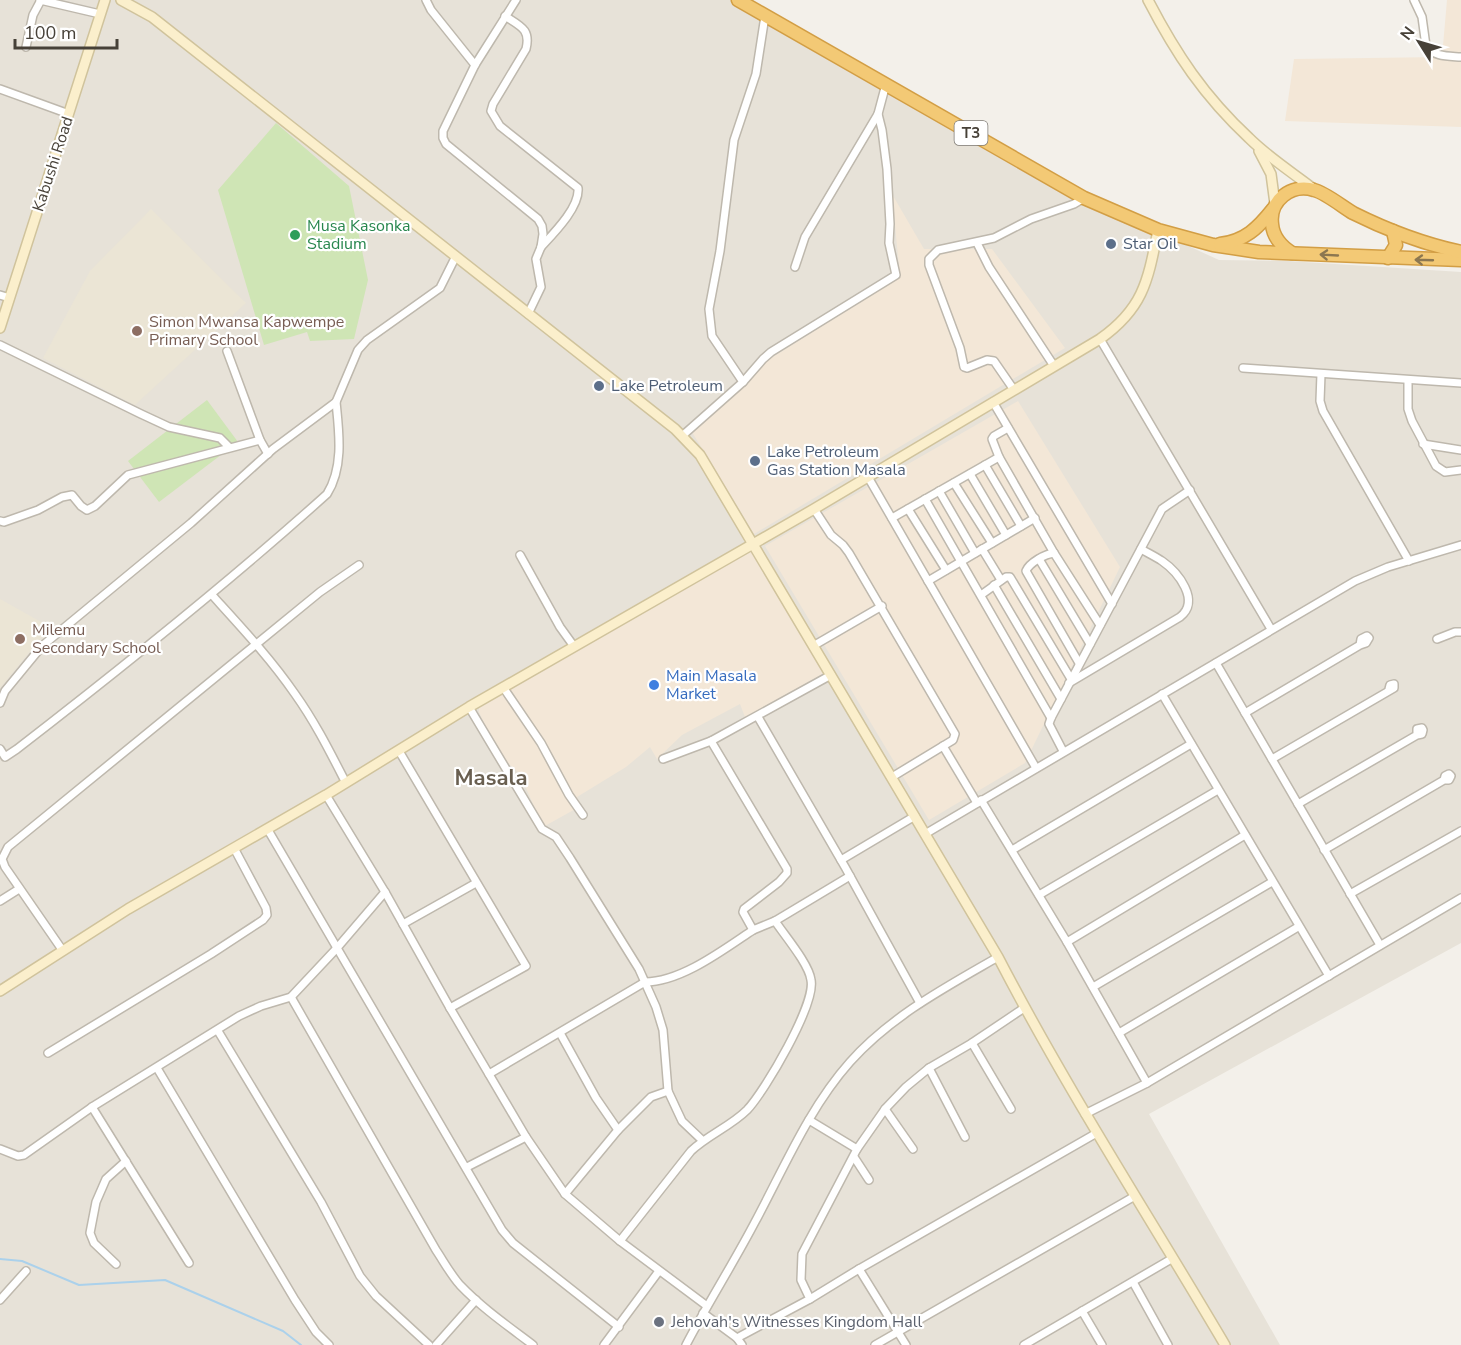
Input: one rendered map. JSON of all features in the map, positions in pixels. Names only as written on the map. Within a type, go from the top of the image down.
[{"type":"highway","name":"T3","points":[[738,0],[1084,198],[1158,230],[1213,245],[1258,252],[1461,260]]},
{"type":"highway","name":"T3","points":[[1213,245],[1243,238],[1258,227],[1286,194],[1292,191],[1315,190]]},
{"type":"highway","points":[[1315,190],[1352,212],[1393,231],[1461,252]]},
{"type":"highway","points":[[1274,206],[1272,226],[1276,238],[1292,253]]},
{"type":"highway","points":[[1388,258],[1396,245],[1393,231]]},
{"type":"street","points":[[26,47],[33,15],[40,0],[100,14]]},
{"type":"street","name":"Kabushi Road","points":[[0,328],[5,296],[69,114],[105,0]]},
{"type":"street","points":[[121,0],[152,17]]},
{"type":"street","points":[[135,0],[152,17],[682,436],[700,455],[998,957],[1095,1134],[1225,1345]]},
{"type":"street","points":[[426,0],[431,10],[475,65]]},
{"type":"street","points":[[516,0],[475,65],[443,131],[443,138],[446,144],[538,219],[542,226],[542,247]]},
{"type":"street","points":[[1149,0],[1188,70],[1214,103],[1264,157],[1268,167],[1274,206]]},
{"type":"street","points":[[1414,0],[1422,17],[1426,46],[1440,55],[1461,57]]},
{"type":"street","points":[[505,16],[524,30],[528,35],[528,40],[526,49],[493,104],[491,111],[493,118],[578,188],[579,193],[567,216],[542,247],[536,259],[541,287],[528,314]]},
{"type":"street","points":[[743,382],[712,336],[709,309],[720,251],[734,140],[756,74],[765,16]]},
{"type":"street","points":[[795,267],[805,237],[878,114],[886,84]]},
{"type":"street","points":[[0,89],[69,114]]},
{"type":"street","points":[[682,436],[743,382],[771,352],[896,275],[889,243],[887,169],[878,114]]},
{"type":"street","points":[[1250,140],[1315,190]]},
{"type":"street","points":[[1014,390],[994,361],[987,360],[967,368],[964,367],[960,348],[929,260],[938,250],[994,238],[1031,219],[1074,204],[1084,198]]},
{"type":"street","points":[[0,991],[128,909],[268,830],[469,706],[868,477],[1100,339],[1124,320],[1137,304],[1146,284],[1158,230]]},
{"type":"street","points":[[977,243],[989,267],[1054,366]]},
{"type":"street","points":[[0,749],[3,760],[212,595],[327,494],[337,472],[339,432],[336,402],[358,350],[367,340],[440,288],[456,256]]},
{"type":"street","points":[[1100,339],[1271,629]]},
{"type":"street","points":[[0,345],[170,427],[220,438],[229,447]]},
{"type":"street","points":[[227,351],[260,440],[268,454]]},
{"type":"street","points":[[1243,368],[1461,383]]},
{"type":"street","points":[[1322,374],[1320,401],[1323,411],[1408,561]]},
{"type":"street","points":[[1408,380],[1408,410],[1439,470],[1445,472],[1461,470]]},
{"type":"street","points":[[0,703],[5,691],[42,646],[191,523],[268,454],[336,402]]},
{"type":"street","points":[[993,402],[1112,604]]},
{"type":"street","points":[[1008,428],[993,438],[999,457],[1054,553],[1100,625]]},
{"type":"street","points":[[0,521],[4,522],[38,510],[62,497],[72,495],[87,510],[95,506],[128,475],[260,440]]},
{"type":"street","points":[[1424,444],[1461,450]]},
{"type":"street","points":[[892,518],[999,457]]},
{"type":"street","points":[[985,465],[1021,526]]},
{"type":"street","points":[[969,474],[1006,535]]},
{"type":"street","points":[[868,477],[1036,768]]},
{"type":"street","points":[[954,483],[992,543]]},
{"type":"street","points":[[1063,752],[1049,724],[1051,718],[1162,509],[1190,490]]},
{"type":"street","points":[[939,491],[975,553]]},
{"type":"street","points":[[925,499],[1051,718]]},
{"type":"street","points":[[814,508],[831,535],[849,553],[954,730],[955,737],[892,777]]},
{"type":"street","points":[[908,508],[946,570]]},
{"type":"street","points":[[928,581],[1035,518]]},
{"type":"street","points":[[925,834],[1355,581],[1408,561],[1461,545]]},
{"type":"street","points":[[982,549],[997,583],[1061,699]]},
{"type":"street","points":[[1070,681],[1180,617],[1186,611],[1188,596],[1178,578],[1163,562],[1142,549]]},
{"type":"street","points":[[1054,553],[1028,566],[1026,571],[1079,663]]},
{"type":"street","points":[[520,555],[556,620],[573,645]]},
{"type":"street","points":[[1040,559],[1090,644]]},
{"type":"street","points":[[63,951],[19,889],[2,859],[8,847],[320,592],[359,565]]},
{"type":"street","points":[[981,595],[1008,576],[1013,580],[1070,681]]},
{"type":"street","points":[[212,595],[257,644],[296,694],[346,783]]},
{"type":"street","points":[[813,645],[882,606]]},
{"type":"street","points":[[1437,639],[1461,632]]},
{"type":"street","points":[[1245,713],[1360,645]]},
{"type":"street","points":[[1216,663],[1380,945]]},
{"type":"street","points":[[663,759],[711,741],[831,675]]},
{"type":"street","points":[[502,687],[541,743],[569,795],[584,815]]},
{"type":"street","points":[[1272,759],[1389,689]]},
{"type":"street","points":[[1162,694],[1329,976]]},
{"type":"street","points":[[469,706],[542,829],[556,837],[645,982],[663,1030],[668,1091],[682,1121],[702,1140]]},
{"type":"street","points":[[758,717],[920,1003]]},
{"type":"street","points":[[1298,804],[1417,735]]},
{"type":"street","points":[[711,741],[787,869],[787,873],[779,882],[744,909],[743,912],[753,930]]},
{"type":"street","points":[[1012,850],[1191,744]]},
{"type":"street","points":[[943,746],[1012,850],[1147,1083]]},
{"type":"street","points":[[399,751],[526,966],[450,1008]]},
{"type":"street","points":[[1324,850],[1444,780]]},
{"type":"street","points":[[1039,895],[1218,790]]},
{"type":"street","points":[[326,795],[385,892],[526,1137],[565,1194],[620,1241],[707,1306]]},
{"type":"street","points":[[841,860],[915,816]]},
{"type":"street","points":[[268,830],[502,1230],[513,1243],[619,1327]]},
{"type":"street","points":[[1350,894],[1461,831]]},
{"type":"street","points":[[1067,942],[1245,835]]},
{"type":"street","points":[[48,1053],[263,920],[267,915],[266,908],[234,848]]},
{"type":"street","points":[[489,1074],[645,982],[655,982],[680,975],[753,930],[775,921],[850,876]]},
{"type":"street","points":[[1093,987],[1272,882]]},
{"type":"street","points":[[403,924],[476,883]]},
{"type":"street","points":[[0,901],[19,889]]},
{"type":"street","points":[[0,1149],[18,1156],[24,1155],[92,1107],[240,1016],[261,1006],[291,997],[338,948],[385,892]]},
{"type":"street","points":[[1085,1114],[1147,1083],[1461,898]]},
{"type":"street","points":[[620,1241],[670,1176],[702,1140],[747,1109],[778,1064],[807,1009],[812,994],[812,980],[808,969],[775,921]]},
{"type":"street","points":[[1119,1033],[1298,927]]},
{"type":"street","points":[[686,1345],[739,1252],[809,1120],[832,1084],[851,1061],[888,1026],[920,1003],[998,957]]},
{"type":"street","points":[[291,997],[436,1250],[459,1283],[476,1300],[533,1345]]},
{"type":"street","points":[[810,1299],[801,1280],[802,1254],[855,1153],[885,1109],[929,1068],[972,1043],[1024,1008]]},
{"type":"street","points":[[218,1031],[321,1202],[360,1276],[376,1296],[429,1345]]},
{"type":"street","points":[[560,1033],[596,1098],[618,1130]]},
{"type":"street","points":[[972,1043],[1011,1109]]},
{"type":"street","points":[[157,1068],[295,1300],[316,1332],[329,1345]]},
{"type":"street","points":[[929,1068],[965,1137]]},
{"type":"street","points":[[565,1194],[618,1130],[651,1097],[668,1091]]},
{"type":"street","points":[[92,1107],[189,1263]]},
{"type":"street","points":[[885,1109],[913,1149]]},
{"type":"street","points":[[809,1120],[855,1153],[869,1180]]},
{"type":"street","points":[[738,1338],[810,1299],[1095,1134]]},
{"type":"street","points":[[467,1167],[526,1137]]},
{"type":"street","points":[[116,1263],[94,1243],[90,1233],[96,1202],[106,1179],[126,1161]]},
{"type":"street","points":[[875,1345],[1135,1196]]},
{"type":"street","points":[[1024,1345],[1173,1258]]},
{"type":"street","points":[[859,1269],[906,1345]]},
{"type":"street","points":[[0,1300],[26,1271]]},
{"type":"street","points":[[604,1345],[659,1271]]},
{"type":"street","points":[[1133,1282],[1168,1345]]},
{"type":"street","points":[[436,1345],[476,1300]]},
{"type":"street","points":[[1082,1311],[1102,1345]]},
{"type":"street","points":[[703,1313],[738,1338],[742,1345]]},
{"type":"shaded area","points":[[0,0],[743,0],[1103,207],[1219,260],[1288,261],[1461,272],[1461,943],[1149,1114],[1280,1345],[0,1345]]},
{"type":"shaded area","points":[[1447,0],[1461,0],[1461,127],[1285,121],[1294,59],[1442,57]]},
{"type":"shaded area","points":[[892,194],[924,249],[992,249],[1065,348],[754,534],[692,432],[765,362],[900,277]]},
{"type":"shaded area","name":"Simon Mwansa Kapwempe Primary School","points":[[151,209],[246,303],[135,405],[43,358],[90,271]]},
{"type":"shaded area","points":[[1018,401],[1120,567],[1025,763],[929,820],[765,546]]},
{"type":"shaded area","name":"Main Masala Market","points":[[753,544],[830,670],[745,717],[740,704],[682,735],[657,759],[650,747],[626,767],[577,797],[579,807],[543,827],[520,774],[498,754],[479,712],[479,699]]},
{"type":"shaded area","name":"Milemu Secondary School","points":[[0,599],[50,627],[0,688]]},
{"type":"green space","name":"Musa Kasonka Stadium","points":[[276,123],[349,186],[368,280],[354,339],[310,341],[307,332],[264,345],[218,190]]},
{"type":"green space","points":[[207,400],[238,442],[159,502],[128,461]]},
{"type":"waterway","points":[[0,1259],[22,1261],[79,1285],[165,1280],[283,1331],[301,1345]]},
{"type":"place","name":"Musa Kasonka Stadium","points":[[295,235]]},
{"type":"place","name":"Star Oil","points":[[1111,244]]},
{"type":"place","name":"Simon Mwansa Kapwempe Primary School","points":[[137,331]]},
{"type":"place","name":"Lake Petroleum","points":[[599,386]]},
{"type":"place","name":"Lake Petroleum Gas Station Masala","points":[[755,461]]},
{"type":"place","name":"Milemu Secondary School","points":[[20,639]]},
{"type":"place","name":"Main Masala Market","points":[[654,685]]},
{"type":"place","name":"Jehovah's Witnesses Kingdom Hall","points":[[659,1322]]},
{"type":"district","name":"Masala","points":[[491,778]]}]
